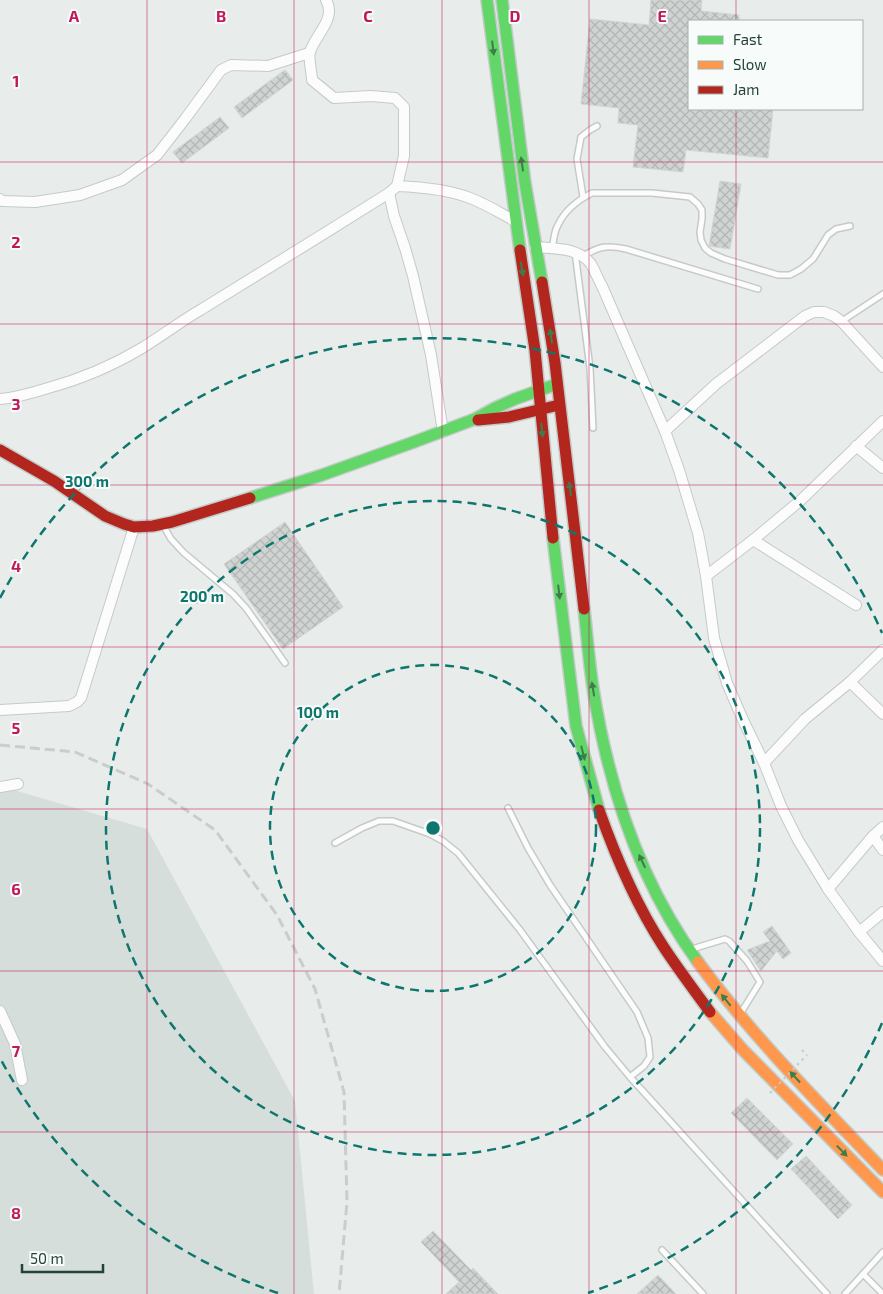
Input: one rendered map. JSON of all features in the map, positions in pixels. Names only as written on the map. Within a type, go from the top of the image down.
[{"type":"main road","points":[[487,0],[515,221],[535,350],[557,576],[576,726],[596,801],[610,841],[642,910],[662,945],[711,1013],[743,1050],[883,1192]]},
{"type":"main road","points":[[502,0],[517,128],[558,384],[593,690],[611,778],[622,812],[635,845],[670,920],[717,988],[739,1016],[883,1170]]},
{"type":"main road","points":[[0,450],[62,486],[96,510],[113,519],[134,527],[162,524],[180,521],[387,453],[475,419],[512,400],[558,384]]},
{"type":"main road","points":[[475,419],[490,420],[559,405]]},
{"type":"street","points":[[0,399],[36,392],[76,380],[107,367],[141,349],[200,310],[389,193],[397,186],[404,156],[404,107],[396,98],[371,96],[334,98],[312,80],[309,53],[329,15],[326,0]]},
{"type":"street","points":[[0,199],[2,201],[36,202],[62,198],[80,195],[122,180],[157,155],[221,70],[231,65],[268,66],[309,53]]},
{"type":"street","points":[[397,186],[423,187],[468,197],[515,221]]},
{"type":"street","points":[[389,193],[394,216],[413,276],[431,356],[443,432]]},
{"type":"street","points":[[536,247],[552,248],[579,254],[590,264],[602,286],[679,470],[698,533],[714,638],[731,692],[798,840],[828,889],[883,961]]},
{"type":"street","points":[[664,431],[716,384],[805,316],[814,312],[824,312],[841,321],[883,367]]},
{"type":"street","points":[[706,576],[801,500],[883,421]]},
{"type":"street","points":[[856,446],[883,468]]},
{"type":"street","points":[[0,710],[70,706],[81,698],[134,527]]},
{"type":"street","points":[[753,540],[856,605]]},
{"type":"street","points":[[764,763],[805,719],[850,682],[883,650]]},
{"type":"street","points":[[850,682],[883,714]]},
{"type":"street","points":[[0,787],[18,784]]},
{"type":"street","points":[[828,889],[873,836],[883,827]]},
{"type":"street","points":[[873,836],[883,850]]},
{"type":"street","points":[[859,932],[883,912]]},
{"type":"street","points":[[0,1011],[15,1044],[22,1080]]},
{"type":"lane","points":[[584,197],[577,159],[581,137],[598,126]]},
{"type":"lane","points":[[552,248],[557,226],[567,211],[575,203],[592,193],[652,193],[690,197],[702,210],[700,232],[705,248],[725,259],[778,275],[790,275],[801,269],[813,259],[828,235],[836,229],[850,226]]},
{"type":"lane","points":[[593,428],[590,368],[579,254],[596,248],[611,246],[758,289]]},
{"type":"lane","points":[[841,321],[883,294]]},
{"type":"lane","points":[[162,524],[171,539],[184,553],[233,594],[246,608],[285,663]]},
{"type":"lane","points":[[508,808],[550,886],[636,1012],[648,1038],[650,1057],[644,1066],[630,1077]]},
{"type":"lane","points":[[335,843],[379,821],[394,821],[430,834],[443,841],[458,853],[520,930],[605,1048],[827,1294]]},
{"type":"lane","points":[[690,950],[725,939],[729,941],[746,961],[760,982],[739,1016]]},
{"type":"lane","points":[[662,1250],[703,1294]]},
{"type":"lane","points":[[845,1294],[883,1252]]},
{"type":"lane","points":[[863,1274],[883,1294]]},
{"type":"lane","points":[[850,1288],[856,1294]]},
{"type":"path","points":[[770,1093],[807,1055],[802,1050]]},
{"type":"shaded area","points":[[0,786],[147,829],[295,1101],[314,1294],[0,1294]]},
{"type":"building","points":[[651,0],[702,0],[701,11],[739,15],[739,20],[688,20],[688,110],[773,110],[768,158],[686,150],[683,172],[633,167],[638,125],[618,123],[619,108],[581,104],[590,19],[649,25]]},
{"type":"building","points":[[285,70],[293,80],[242,118],[234,107]]},
{"type":"building","points":[[220,117],[229,128],[182,163],[173,152]]},
{"type":"building","points":[[720,181],[741,184],[730,249],[709,246]]},
{"type":"building","points":[[285,522],[343,607],[283,649],[224,564]]},
{"type":"building","points":[[772,926],[791,953],[783,959],[777,951],[761,971],[747,950],[770,941],[763,932]]},
{"type":"building","points":[[747,1098],[793,1144],[777,1160],[731,1113]]},
{"type":"building","points":[[806,1156],[852,1205],[838,1219],[791,1169]]},
{"type":"building","points":[[433,1231],[471,1270],[473,1268],[498,1294],[446,1294],[459,1282],[421,1242]]},
{"type":"building","points":[[658,1275],[676,1294],[637,1294]]},
{"type":"railway","points":[[0,745],[75,752],[148,784],[215,830],[277,915],[315,989],[344,1092],[347,1202],[339,1294]]},
{"type":"traffic: fast","points":[[487,0],[520,250]]},
{"type":"traffic: fast","points":[[502,0],[525,183],[542,282]]},
{"type":"traffic: fast","points":[[250,498],[322,475],[414,442],[475,419],[515,399],[557,384]]},
{"type":"traffic: fast","points":[[553,538],[576,726],[599,810]]},
{"type":"traffic: fast","points":[[584,609],[599,724],[629,831],[659,899],[677,931],[698,962]]},
{"type":"traffic: slow","points":[[698,962],[764,1043],[883,1170]]},
{"type":"traffic: slow","points":[[710,1012],[743,1050],[883,1192]]},
{"type":"traffic: jam","points":[[520,250],[535,350],[553,538]]},
{"type":"traffic: jam","points":[[542,282],[555,363],[584,609]]},
{"type":"traffic: jam","points":[[478,420],[509,417],[559,405]]},
{"type":"traffic: jam","points":[[0,450],[54,481],[105,516],[134,527],[172,522],[250,498]]},
{"type":"traffic: jam","points":[[599,810],[619,862],[653,931],[710,1012]]}]
